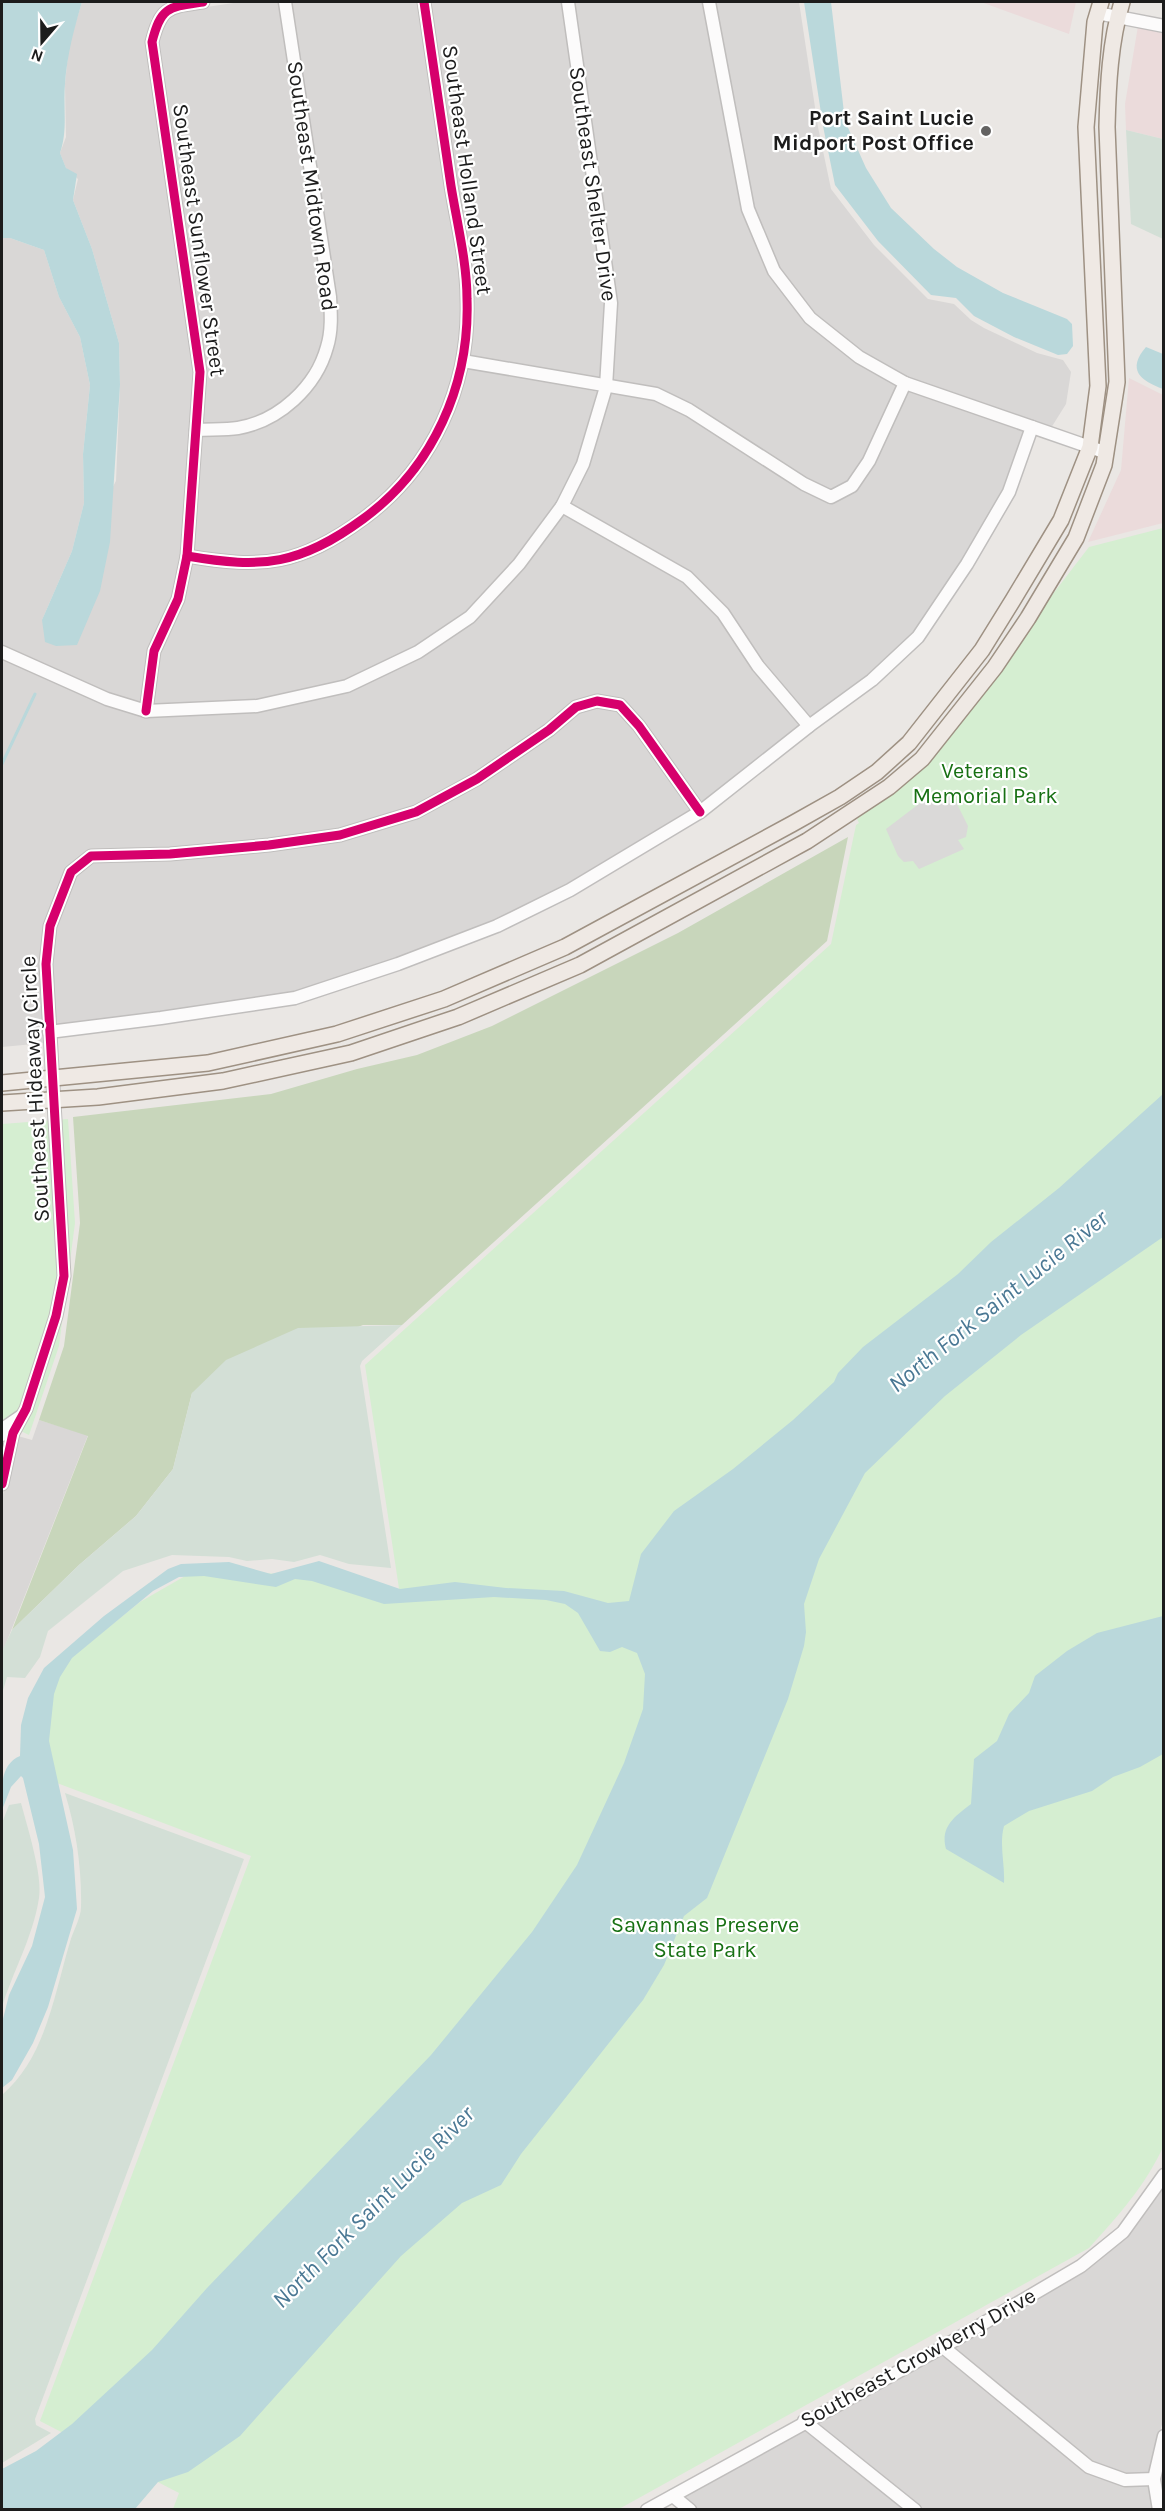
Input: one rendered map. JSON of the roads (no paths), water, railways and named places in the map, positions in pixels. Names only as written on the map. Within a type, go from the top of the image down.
[{"type":"main road","points":[[2,1083],[208,1063],[337,1034],[444,999],[566,947],[840,797],[877,772],[909,743],[982,651],[1061,520],[1090,447],[1098,386],[1086,127],[1099,7]]},
{"type":"main road","points":[[2,1103],[98,1097],[223,1081],[351,1053],[458,1017],[580,965],[807,841],[889,787],[922,759],[954,722],[1008,648],[1076,538],[1092,502],[1107,453],[1117,382],[1107,127],[1108,87],[1120,9]]},
{"type":"street","name":"Southeast Sunflower Street","points":[[146,711],[154,651],[178,599],[187,556],[200,372],[152,42],[158,20],[171,6],[203,2]]},
{"type":"street","name":"Southeast Midtown Road","points":[[196,430],[240,428],[272,416],[300,397],[327,349],[331,325],[330,297],[285,2]]},
{"type":"street","name":"Southeast Holland Street","points":[[187,556],[227,563],[267,562],[306,554],[340,535],[387,501],[420,463],[454,398],[463,361],[468,298],[424,2]]},
{"type":"street","name":"Southeast Shelter Drive","points":[[2,652],[106,699],[146,711],[236,707],[279,701],[346,686],[418,652],[470,616],[519,564],[562,506],[583,464],[606,387],[611,303],[568,2]]},
{"type":"street","points":[[709,2],[748,210],[774,271],[810,318],[859,357],[905,383],[1107,453]]},
{"type":"street","points":[[1099,7],[1120,9],[1164,26]]},
{"type":"street","points":[[463,361],[656,394],[689,410],[804,484],[831,497],[852,486],[869,461],[905,383]]},
{"type":"street","points":[[49,1032],[295,998],[398,964],[497,926],[559,895],[700,812],[809,726],[872,680],[918,637],[967,564],[1009,492],[1032,428]]},
{"type":"street","points":[[562,506],[687,578],[723,613],[758,666],[809,726]]},
{"type":"street","name":"Southeast Hideaway Circle","points":[[2,1484],[6,1455],[56,1316],[63,1276],[46,964],[50,926],[71,872],[91,856],[170,854],[269,845],[340,835],[416,812],[477,779],[549,730],[576,707],[597,701],[620,705],[633,719],[700,812]]},
{"type":"street","name":"Southeast Hideaway Circle","points":[[2,1435],[4,1428],[21,1416]]},
{"type":"street","name":"Southeast Crowberry Drive","points":[[647,2510],[804,2421],[943,2347],[1081,2266],[1123,2232],[1164,2175]]},
{"type":"street","points":[[943,2347],[1089,2467],[1125,2480],[1154,2479]]},
{"type":"street","points":[[804,2421],[915,2510]]},
{"type":"street","points":[[1159,2510],[1154,2479],[1164,2436]]},
{"type":"street","points":[[673,2496],[690,2510]]},
{"type":"water","points":[[2,2],[82,2],[67,63],[65,127],[60,153],[66,168],[77,174],[73,200],[92,249],[119,343],[120,385],[110,542],[100,591],[77,645],[56,646],[45,642],[42,620],[72,551],[84,503],[83,454],[90,385],[80,337],[59,297],[44,250],[10,238],[2,238]]},
{"type":"water","points":[[804,2],[831,2],[845,121],[866,168],[891,208],[934,249],[957,267],[1003,293],[1067,319],[1072,324],[1073,346],[1067,354],[1058,355],[1014,337],[974,316],[956,298],[931,295],[878,241],[835,185],[823,126]]},
{"type":"water","points":[[1146,347],[1163,354],[1163,389],[1148,382],[1139,374],[1137,362]]},
{"type":"water","name":"North Fork Saint Lucie River","points":[[1163,1094],[1163,1237],[1021,1335],[945,1396],[865,1473],[819,1559],[804,1604],[806,1632],[804,1646],[788,1699],[707,1898],[684,1916],[664,1965],[643,2000],[521,2154],[501,2185],[462,2203],[401,2256],[240,2436],[188,2472],[158,2482],[135,2509],[2,2509],[2,2469],[36,2451],[72,2424],[152,2350],[207,2288],[431,2055],[532,1932],[577,1865],[624,1763],[643,1709],[645,1674],[637,1653],[622,1647],[610,1652],[600,1651],[578,1613],[565,1604],[546,1600],[494,1597],[384,1604],[312,1581],[295,1579],[276,1587],[204,1576],[179,1577],[153,1591],[72,1658],[60,1677],[54,1694],[49,1741],[73,1850],[77,1909],[48,2007],[33,2043],[12,2080],[2,2088],[2,2023],[9,1995],[32,1946],[45,1897],[39,1844],[23,1778],[21,1776],[11,1787],[2,1810],[2,1786],[5,1771],[13,1760],[20,1756],[21,1725],[28,1698],[44,1668],[104,1616],[168,1569],[181,1564],[229,1562],[271,1574],[319,1561],[400,1589],[455,1582],[564,1591],[608,1603],[629,1601],[641,1554],[674,1511],[733,1469],[793,1420],[834,1382],[838,1373],[863,1347],[958,1274],[991,1242],[1059,1188]]},
{"type":"water","points":[[1163,1616],[1163,1754],[1140,1767],[1113,1777],[1092,1791],[1029,1811],[1004,1826],[1002,1840],[1004,1883],[946,1849],[945,1835],[950,1823],[971,1804],[974,1759],[997,1741],[1009,1714],[1029,1693],[1035,1676],[1067,1651],[1097,1633]]},
{"type":"waterway","points":[[2,764],[35,694]]},
{"type":"place","name":"Port Saint Lucie Midport Post Office","points":[[986,131]]},
{"type":"park label","name":"Veterans Memorial Park","points":[[985,784]]},
{"type":"park label","name":"Savannas Preserve State Park","points":[[705,1938]]}]
